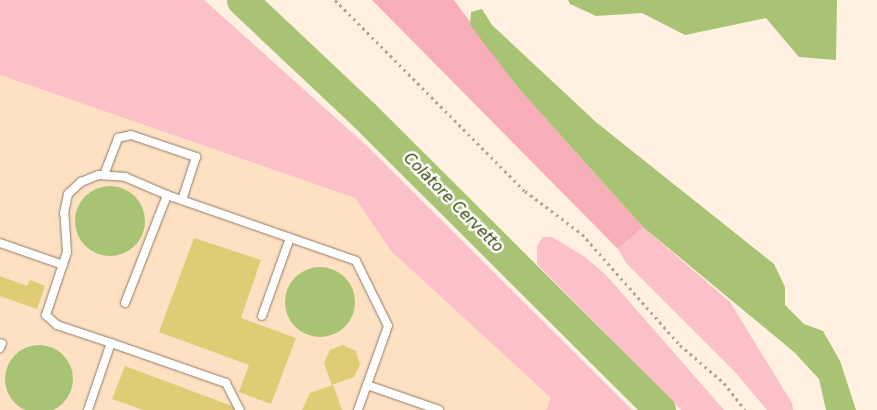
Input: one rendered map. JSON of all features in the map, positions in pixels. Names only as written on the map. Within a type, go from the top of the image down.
[{"type":"lane","points":[[104,175],[118,138],[131,134],[196,158],[182,200]]},
{"type":"lane","points":[[240,410],[226,383],[57,325],[46,315],[67,252],[64,213],[68,194],[81,182],[104,175],[124,177],[167,195],[356,261],[388,326],[358,410]]},
{"type":"lane","points":[[125,303],[167,195]]},
{"type":"lane","points":[[262,316],[290,238]]},
{"type":"lane","points":[[0,243],[63,265]]},
{"type":"lane","points":[[88,410],[111,342]]},
{"type":"lane","points":[[367,385],[439,410]]},
{"type":"path","points":[[335,0],[525,192],[582,234],[680,345],[724,383],[745,410]]},
{"type":"shaded area","points":[[0,0],[204,0],[368,147],[632,410],[546,410],[551,398],[391,251],[355,198],[0,75]]},
{"type":"shaded area","points":[[372,0],[454,0],[520,90],[643,227],[618,249]]},
{"type":"shaded area","points":[[568,0],[837,0],[836,60],[799,57],[766,18],[685,35],[642,13],[596,16],[570,4]]},
{"type":"shaded area","points":[[482,9],[492,25],[597,123],[774,264],[785,287],[785,305],[804,324],[823,331],[840,361],[856,410],[826,410],[819,379],[794,352],[643,227],[520,90],[470,25],[471,12]]},
{"type":"shaded area","points":[[0,75],[355,198],[391,251],[551,398],[546,410],[0,410]]},
{"type":"shaded area","points":[[110,186],[123,189],[135,196],[142,208],[145,221],[142,234],[135,246],[123,253],[110,256],[97,253],[85,246],[78,234],[75,221],[78,208],[85,196],[97,189]]},
{"type":"shaded area","points":[[643,227],[730,302],[792,403],[793,410],[767,410],[736,373],[626,263],[618,249]]},
{"type":"shaded area","points":[[543,237],[552,237],[585,257],[606,275],[724,410],[681,410],[537,264],[537,246]]},
{"type":"shaded area","points":[[320,267],[333,270],[345,277],[352,289],[355,302],[352,315],[345,327],[333,334],[320,337],[307,334],[295,327],[288,315],[285,302],[288,289],[295,277],[307,270]]},
{"type":"shaded area","points":[[32,345],[46,345],[58,350],[68,360],[73,372],[73,386],[68,398],[58,408],[46,413],[32,413],[20,408],[10,398],[5,386],[5,372],[10,360],[20,350]]},
{"type":"building","points":[[194,238],[261,260],[241,318],[296,338],[271,404],[239,392],[249,365],[159,332]]},
{"type":"building","points":[[0,276],[27,286],[30,280],[45,286],[37,309],[0,296]]},
{"type":"building","points":[[343,345],[356,351],[360,365],[354,377],[332,385],[324,363],[330,350]]},
{"type":"building","points":[[125,366],[232,406],[234,410],[143,410],[112,399]]},
{"type":"building","points":[[333,385],[342,410],[302,410],[310,393]]},
{"type":"waterway","name":"Colatore Cervetto","points":[[242,0],[364,115],[660,410]]}]
